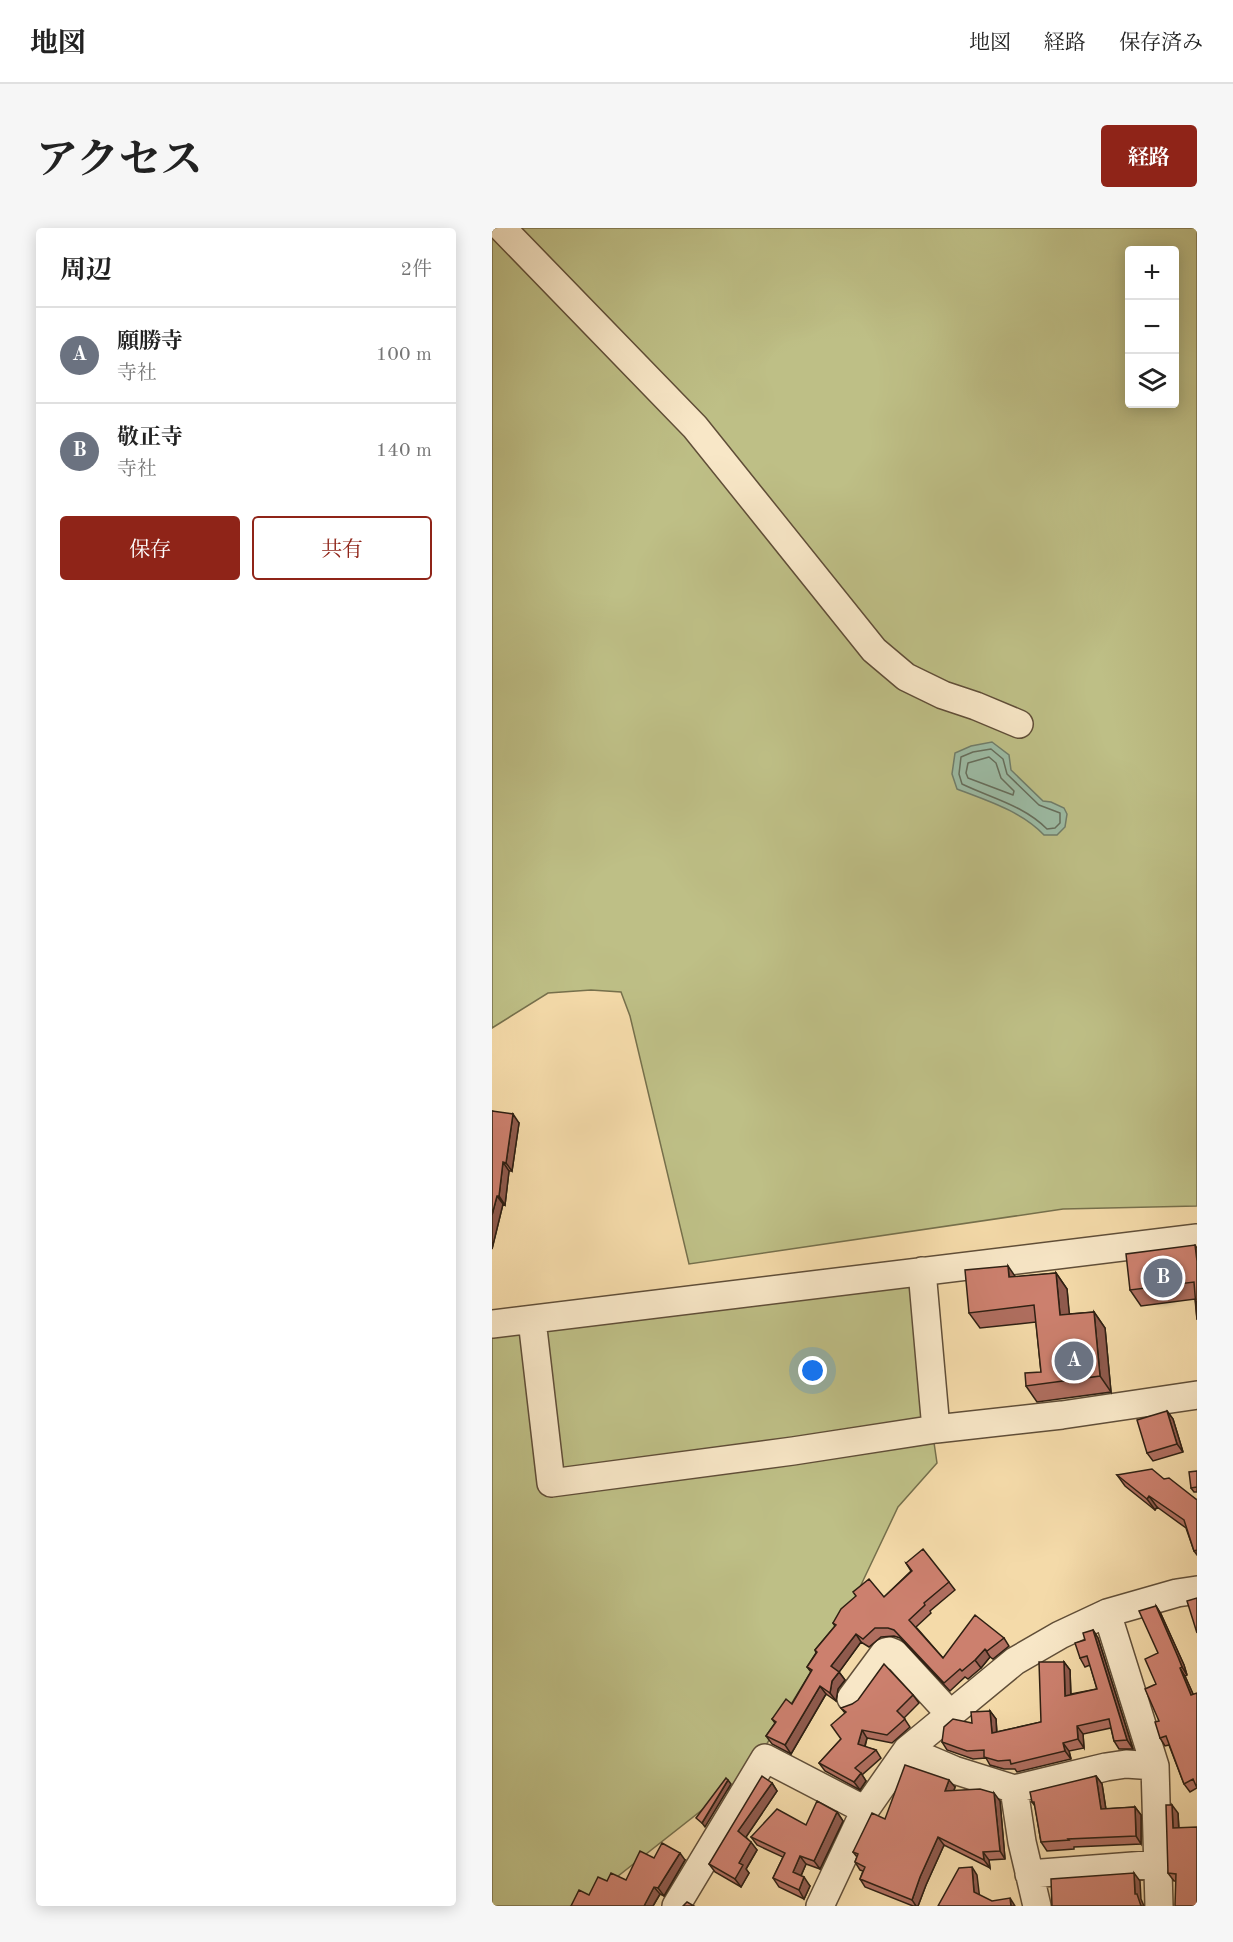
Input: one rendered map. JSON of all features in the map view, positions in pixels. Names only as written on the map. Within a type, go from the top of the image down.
[{"type":"street","points":[[502,228],[695,427],[874,650],[906,678],[1019,724]]},
{"type":"street","points":[[492,1324],[1197,1238]]},
{"type":"street","points":[[922,1271],[936,1429]]},
{"type":"street","points":[[532,1320],[551,1483],[936,1429],[1062,1415],[1195,1404]]},
{"type":"street","points":[[820,1906],[865,1810],[907,1749],[1015,1661],[1060,1635],[1107,1613],[1177,1593],[1197,1590]]},
{"type":"street","points":[[1107,1613],[1155,1766],[1159,1906]]},
{"type":"street","points":[[850,1698],[885,1652],[889,1651],[894,1653],[950,1714]]},
{"type":"street","points":[[907,1749],[954,1770],[1014,1789],[1106,1767],[1126,1764],[1155,1766]]},
{"type":"street","points":[[676,1906],[765,1758],[865,1810]]},
{"type":"street","points":[[1014,1789],[1037,1906]]},
{"type":"street","points":[[1029,1874],[1159,1864]]},
{"type":"green space","points":[[492,228],[1197,228],[1197,1206],[1063,1209],[689,1264],[630,1016],[621,992],[591,990],[548,993],[492,1028]]},
{"type":"green space","points":[[909,1273],[937,1463],[898,1507],[851,1606],[749,1773],[580,1906],[492,1906],[492,1334]]},
{"type":"water","points":[[992,742],[1009,755],[1011,770],[1043,801],[1064,808],[1067,814],[1065,827],[1057,835],[1044,835],[1015,813],[957,789],[952,774],[955,753],[971,746]]},
{"type":"building","points":[[492,1111],[513,1114],[506,1163],[503,1162],[499,1196],[497,1196],[492,1215]]},
{"type":"building","points":[[1195,1245],[1197,1319],[1194,1282],[1130,1290],[1126,1254]]},
{"type":"building","points":[[1008,1266],[1009,1277],[1056,1273],[1060,1315],[1094,1312],[1100,1376],[1026,1386],[1025,1373],[1041,1372],[1034,1305],[969,1313],[965,1270]]},
{"type":"building","points":[[1167,1411],[1177,1444],[1147,1453],[1137,1420]]},
{"type":"building","points":[[1152,1469],[1164,1479],[1169,1478],[1197,1500],[1197,1550],[1194,1551],[1184,1520],[1149,1496],[1147,1499],[1117,1475]]},
{"type":"building","points":[[1197,1471],[1197,1487],[1191,1488],[1189,1472]]},
{"type":"building","points":[[923,1549],[949,1582],[924,1603],[925,1605],[909,1620],[943,1658],[975,1615],[1004,1638],[987,1651],[985,1649],[962,1671],[960,1669],[944,1683],[894,1630],[875,1628],[863,1639],[856,1634],[831,1666],[839,1672],[832,1681],[830,1693],[820,1686],[785,1745],[766,1736],[776,1722],[772,1719],[786,1699],[792,1704],[812,1670],[807,1667],[817,1652],[815,1650],[836,1625],[833,1623],[841,1609],[856,1596],[853,1592],[869,1579],[884,1597],[912,1571],[906,1563]]},
{"type":"building","points":[[1197,1598],[1197,1633],[1187,1601]]},
{"type":"building","points":[[1156,1606],[1182,1667],[1180,1668],[1191,1695],[1197,1693],[1197,1788],[1193,1779],[1184,1784],[1166,1736],[1160,1738],[1155,1722],[1159,1721],[1145,1689],[1156,1684],[1145,1659],[1158,1653],[1139,1611]]},
{"type":"building","points":[[1093,1630],[1127,1740],[1114,1741],[1109,1719],[1077,1726],[1078,1739],[1063,1743],[1065,1751],[1011,1764],[1010,1760],[998,1761],[984,1757],[984,1750],[967,1751],[942,1742],[944,1727],[953,1719],[972,1723],[971,1712],[990,1711],[992,1733],[1041,1722],[1039,1662],[1064,1662],[1065,1696],[1097,1689],[1087,1656],[1080,1658],[1075,1643],[1085,1640],[1083,1633]]},
{"type":"building","points":[[884,1664],[913,1695],[897,1711],[905,1719],[887,1735],[862,1730],[858,1744],[876,1750],[855,1768],[861,1773],[854,1782],[819,1763],[841,1739],[831,1725],[846,1712],[841,1708],[858,1700]]},
{"type":"building","points":[[905,1765],[949,1780],[945,1791],[980,1789],[994,1793],[1000,1851],[983,1852],[984,1860],[938,1837],[912,1900],[860,1879],[865,1867],[855,1862],[858,1854],[853,1852],[872,1813],[885,1819]]},
{"type":"building","points":[[762,1776],[772,1783],[738,1831],[751,1842],[739,1863],[743,1865],[735,1879],[709,1864]]},
{"type":"building","points":[[1096,1776],[1101,1809],[1135,1807],[1136,1836],[1041,1842],[1030,1792]]},
{"type":"building","points":[[726,1778],[728,1780],[702,1823],[696,1818]]},
{"type":"building","points":[[817,1801],[837,1812],[814,1861],[800,1856],[793,1872],[804,1877],[799,1890],[773,1878],[785,1853],[751,1837],[777,1809],[806,1825]]},
{"type":"building","points":[[1166,1805],[1172,1805],[1173,1828],[1197,1827],[1197,1906],[1175,1906],[1176,1874],[1168,1873]]},
{"type":"building","points":[[662,1843],[680,1853],[658,1888],[654,1887],[644,1906],[571,1906],[579,1890],[589,1895],[598,1877],[607,1881],[611,1873],[626,1880],[640,1851],[654,1858]]},
{"type":"building","points":[[972,1867],[974,1892],[992,1901],[1010,1898],[1011,1906],[938,1906],[959,1868]]},
{"type":"building","points":[[1134,1873],[1135,1894],[1141,1906],[1052,1906],[1051,1879]]},
{"type":"place","name":"敬正寺","points":[[1163,1278]]},
{"type":"place","name":"願勝寺","points":[[1074,1361]]}]
